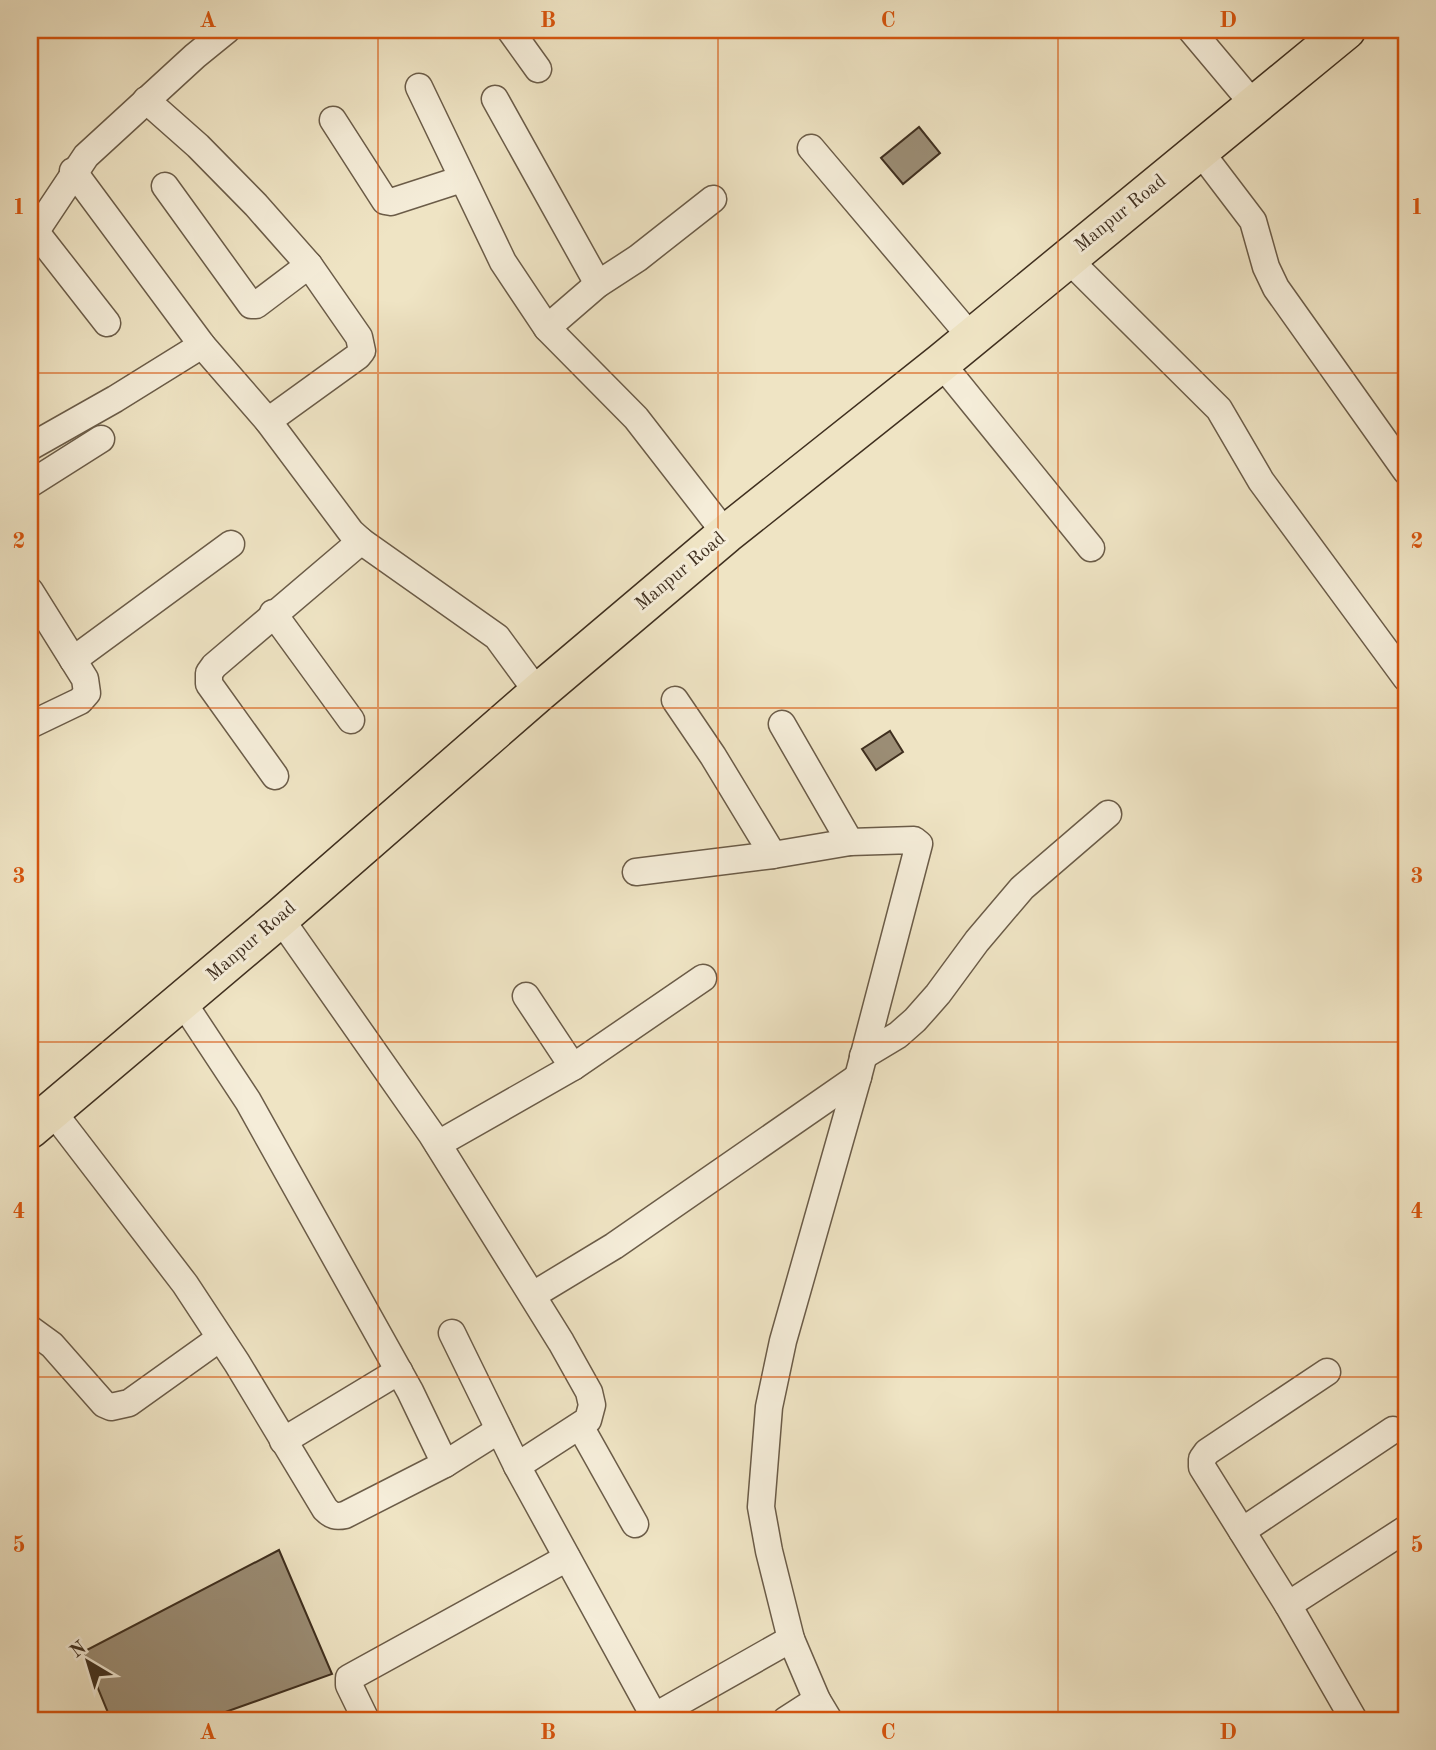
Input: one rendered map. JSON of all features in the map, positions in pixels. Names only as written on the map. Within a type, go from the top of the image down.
[{"type":"highway","name":"Manpur Road","points":[[41,1121],[726,534],[941,363],[1346,30]]},
{"type":"street","points":[[107,323],[33,235],[73,171],[86,156],[227,30]]},
{"type":"street","points":[[510,30],[538,69]]},
{"type":"street","points":[[1191,30],[1254,105]]},
{"type":"street","points":[[419,87],[502,262],[547,328],[636,418],[726,534]]},
{"type":"street","points":[[495,99],[598,284]]},
{"type":"street","points":[[146,100],[221,169],[309,265],[359,337],[362,351],[358,356],[268,421]]},
{"type":"street","points":[[333,120],[385,201],[391,202],[462,179]]},
{"type":"street","points":[[811,148],[971,337]]},
{"type":"street","points":[[1199,150],[1254,221],[1266,267],[1276,288],[1406,471]]},
{"type":"street","points":[[73,171],[202,345],[268,421],[361,541],[497,637],[538,693]]},
{"type":"street","points":[[165,186],[251,305],[256,305],[309,265]]},
{"type":"street","points":[[547,328],[598,284],[638,258],[713,200]]},
{"type":"street","points":[[1067,258],[1219,409],[1261,481],[1406,678]]},
{"type":"street","points":[[30,447],[202,345]]},
{"type":"street","points":[[941,363],[1091,548]]},
{"type":"street","points":[[30,484],[101,439]]},
{"type":"street","points":[[275,776],[208,679],[214,666],[273,613],[361,541]]},
{"type":"street","points":[[73,660],[231,544]]},
{"type":"street","points":[[30,591],[85,679],[87,693],[80,701],[30,724]]},
{"type":"street","points":[[273,613],[351,720]]},
{"type":"street","points":[[675,700],[713,756],[773,855]]},
{"type":"street","points":[[782,724],[850,842]]},
{"type":"street","points":[[533,1295],[614,1245],[861,1066],[915,1020],[938,994],[976,941],[1022,888],[1108,814]]},
{"type":"street","points":[[636,872],[773,855],[850,842],[914,840],[920,848],[783,1341],[769,1407],[761,1507],[791,1639],[823,1710],[786,1720]]},
{"type":"street","points":[[280,918],[438,1144],[533,1295],[589,1392],[592,1405],[588,1420],[516,1466]]},
{"type":"street","points":[[438,1144],[573,1067],[703,978]]},
{"type":"street","points":[[526,996],[573,1067]]},
{"type":"street","points":[[182,1001],[248,1101],[399,1371],[444,1464]]},
{"type":"street","points":[[41,1121],[184,1284],[325,1509],[336,1517],[345,1515],[444,1464],[499,1430]]},
{"type":"street","points":[[30,1329],[52,1345],[104,1404],[111,1407],[129,1403],[220,1338]]},
{"type":"street","points":[[452,1333],[516,1466],[651,1718],[791,1639]]},
{"type":"street","points":[[283,1441],[399,1371]]},
{"type":"street","points":[[1327,1372],[1207,1452],[1202,1459],[1204,1472],[1288,1605],[1354,1720]]},
{"type":"street","points":[[580,1426],[635,1524]]},
{"type":"street","points":[[1242,1531],[1394,1430]]},
{"type":"street","points":[[1288,1605],[1406,1529]]},
{"type":"street","points":[[366,1720],[349,1685],[349,1678],[567,1558]]},
{"type":"building","points":[[919,127],[940,153],[903,184],[881,158]]},
{"type":"building","points":[[890,731],[903,752],[876,770],[862,749]]},
{"type":"building","points":[[279,1550],[332,1674],[203,1720],[111,1720],[83,1652]]}]
